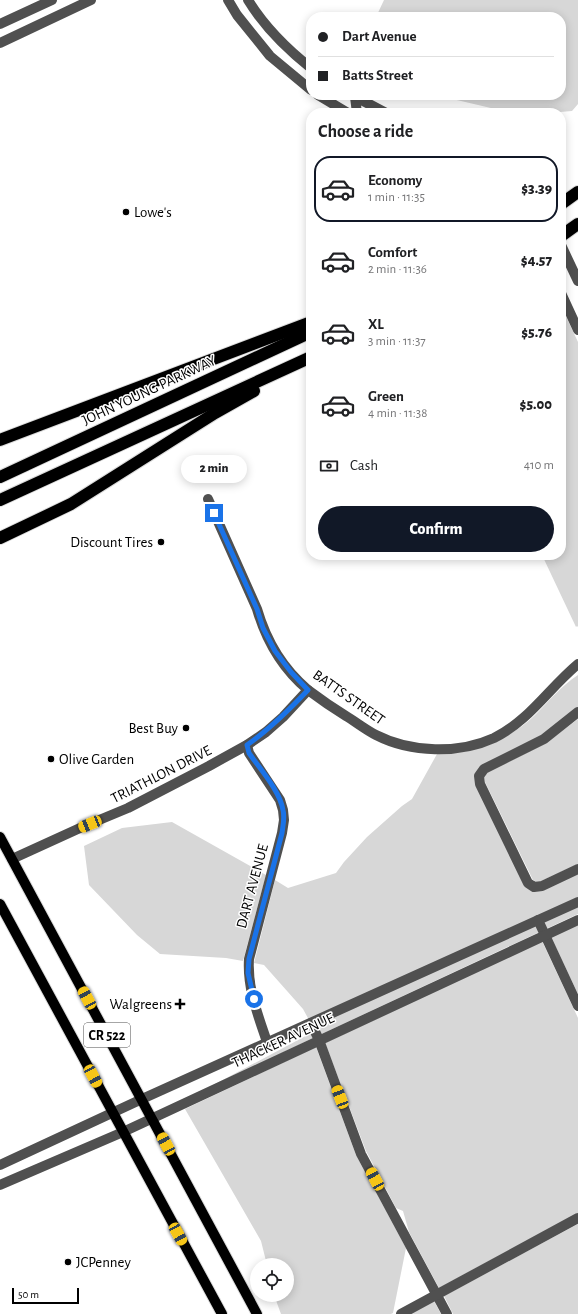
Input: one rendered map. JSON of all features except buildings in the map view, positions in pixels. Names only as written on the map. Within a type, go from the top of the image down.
[{"type":"highway","points":[[566,200],[578,192]]},
{"type":"highway","points":[[566,232],[578,224]]},
{"type":"highway","points":[[0,440],[306,324]]},
{"type":"highway","name":"JOHN YOUNG PARKWAY","points":[[0,477],[306,334]]},
{"type":"highway","points":[[0,500],[306,359]]},
{"type":"highway","points":[[0,538],[71,504],[215,413],[253,392],[279,372]]},
{"type":"main road","name":"CR 522","points":[[0,837],[142,1098],[257,1314]]},
{"type":"main road","name":"CR 522","points":[[0,904],[222,1314]]},
{"type":"street","points":[[0,24],[52,0]]},
{"type":"street","points":[[0,43],[91,0]]},
{"type":"street","points":[[228,0],[237,15],[270,56],[306,86]]},
{"type":"street","points":[[248,0],[276,36],[306,63]]},
{"type":"street","points":[[326,100],[340,108]]},
{"type":"street","points":[[361,100],[376,108]]},
{"type":"street","points":[[566,256],[578,281]]},
{"type":"street","points":[[566,304],[578,330]]},
{"type":"street","name":"BATTS STREET","points":[[208,499],[257,609],[263,628],[272,645],[291,672],[308,690],[377,736],[401,744],[427,749],[452,749],[474,745],[494,738],[520,722],[532,712],[568,672],[578,664]]},
{"type":"street","name":"TRIATHLON DRIVE","points":[[12,859],[128,808],[247,745],[266,732],[283,717],[308,690]]},
{"type":"street","points":[[578,712],[544,739],[484,769],[479,776],[480,784],[528,883],[534,887],[542,886],[578,869]]},
{"type":"street","name":"DART AVENUE","points":[[247,745],[249,753],[277,794],[283,810],[282,833],[249,959],[248,973],[251,989],[267,1042]]},
{"type":"street","name":"THACKER AVENUE","points":[[142,1098],[578,902]]},
{"type":"street","points":[[538,920],[578,1006]]},
{"type":"street","name":"THACKER AVENUE","points":[[0,1185],[124,1132],[578,920]]},
{"type":"street","points":[[414,976],[421,993]]},
{"type":"street","points":[[311,1023],[319,1040],[361,1154],[447,1314]]},
{"type":"street","points":[[0,1165],[142,1098]]},
{"type":"street","points":[[401,1314],[578,1218]]},
{"type":"shaded area","points":[[384,0],[578,0],[578,104],[572,111],[566,112],[566,108],[491,108],[457,100],[566,100],[566,12],[378,12]]},
{"type":"shaded area","points":[[566,317],[578,342],[578,627],[576,627],[544,560],[566,560]]},
{"type":"shaded area","points":[[578,675],[578,708],[542,735],[475,773],[525,887],[534,891],[578,874],[578,914],[202,1091],[315,1031],[303,1009],[264,965],[254,963],[275,880],[288,888],[336,873],[367,837],[412,799],[437,754],[477,748],[490,744],[514,732],[525,724],[561,689]]},
{"type":"shaded area","points":[[578,719],[578,864],[536,882],[533,880],[485,782],[484,777],[487,773],[546,743]]},
{"type":"shaded area","points":[[172,822],[266,875],[243,961],[226,958],[160,954],[137,935],[89,885],[84,846],[122,828]]},
{"type":"shaded area","points":[[578,924],[578,994],[551,937]]},
{"type":"shaded area","points":[[542,941],[578,1018],[578,1213],[439,1288],[409,1232],[403,1211],[396,1208],[366,1151],[325,1043]]},
{"type":"shaded area","points":[[316,1047],[356,1155],[406,1248],[393,1313],[281,1314],[277,1302],[294,1302],[294,1258],[265,1258],[261,1241],[185,1109]]},
{"type":"shaded area","points":[[578,1224],[578,1314],[453,1314],[444,1296]]},
{"type":"shaded area","points":[[434,1301],[441,1314],[410,1314]]},
{"type":"place","name":"Lowe's","points":[[126,212]]},
{"type":"place","name":"Discount Tires","points":[[161,542]]},
{"type":"place","name":"Best Buy","points":[[186,728]]},
{"type":"place","name":"Olive Garden","points":[[51,759]]},
{"type":"place","name":"Walgreens","points":[[180,1004]]},
{"type":"place","name":"JCPenney","points":[[68,1262]]},
{"type":"route","points":[[214,513],[257,609],[263,628],[275,651],[291,672],[308,690],[283,717],[266,732],[247,745],[249,753],[280,800],[284,820],[282,833],[249,959],[248,973],[254,999]]}]
